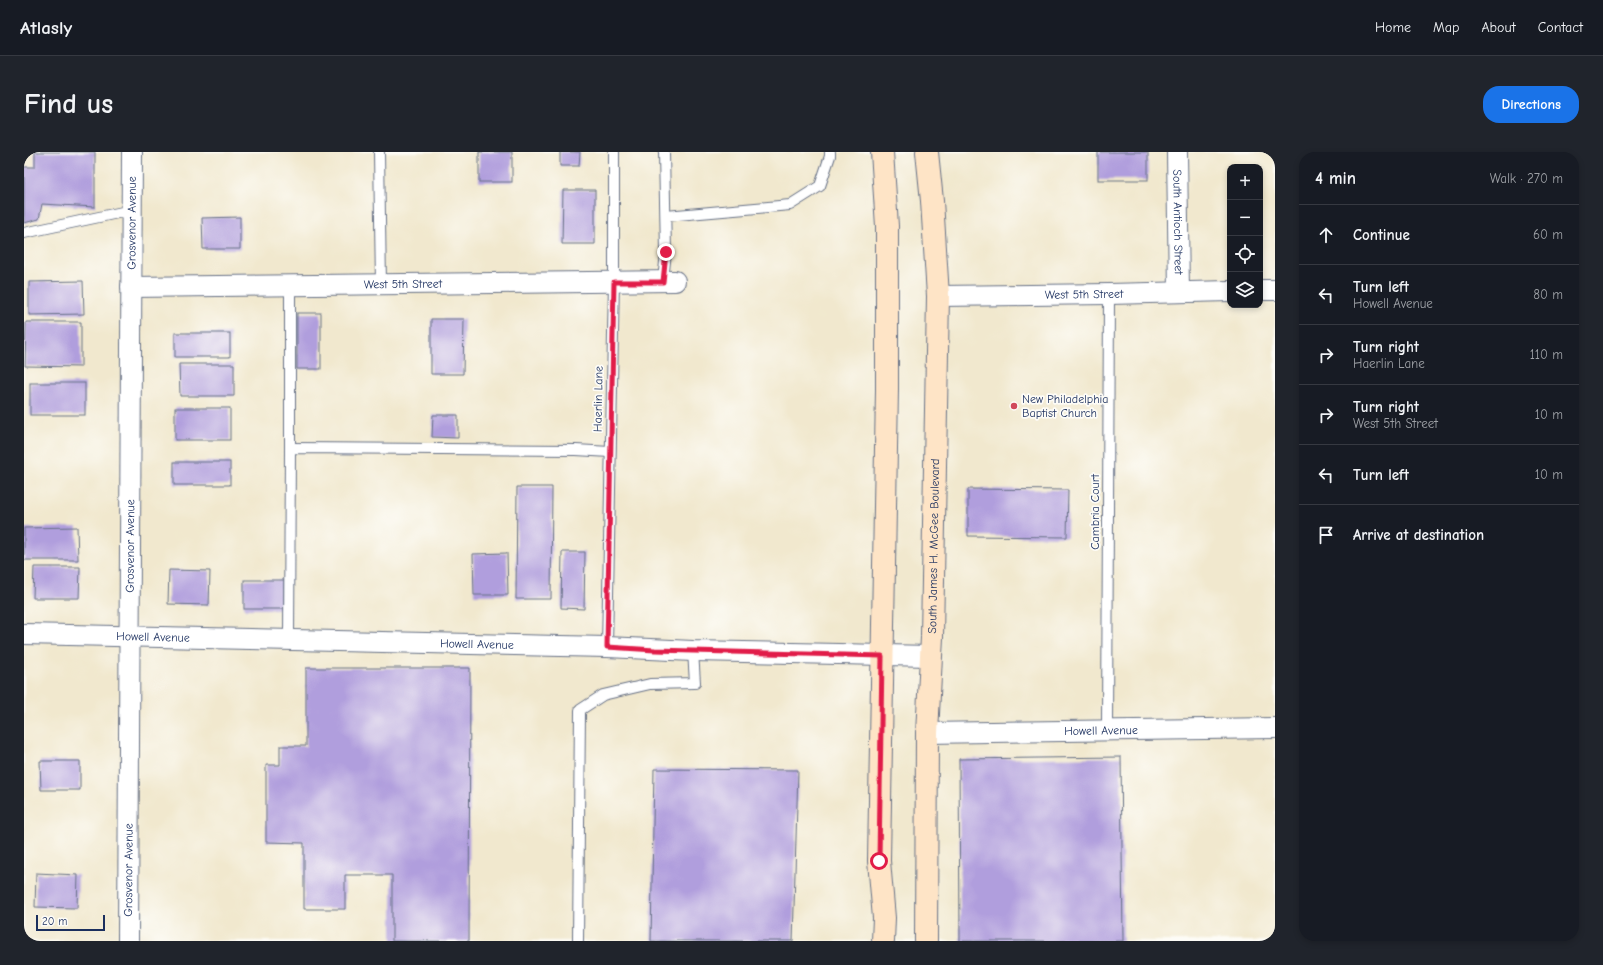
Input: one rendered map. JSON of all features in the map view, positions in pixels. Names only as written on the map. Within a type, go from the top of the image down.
[{"type":"main road","points":[[882,152],[887,226],[888,273],[879,861],[884,918],[883,941]]},
{"type":"main road","name":"South James H. McGee Boulevard","points":[[926,941],[927,733],[931,656],[938,296],[933,208],[927,152]]},
{"type":"street","name":"Grosvenor Avenue","points":[[128,941],[132,152]]},
{"type":"street","name":"South Antioch Street","points":[[1178,152],[1179,292]]},
{"type":"street","name":"West 5th Street","points":[[131,287],[669,281]]},
{"type":"street","name":"West 5th Street","points":[[938,296],[1109,294],[1227,290]]},
{"type":"street","points":[[1263,290],[1275,290]]},
{"type":"street","name":"Howell Avenue","points":[[24,634],[931,656]]},
{"type":"street","name":"Howell Avenue","points":[[927,733],[1275,728]]},
{"type":"lane","points":[[379,152],[381,285]]},
{"type":"lane","name":"Haerlin Lane","points":[[607,647],[614,282],[614,152]]},
{"type":"lane","points":[[664,152],[666,252],[669,281]]},
{"type":"lane","points":[[666,216],[790,205],[820,186],[830,152]]},
{"type":"lane","points":[[24,234],[132,210]]},
{"type":"lane","points":[[289,640],[290,286]]},
{"type":"lane","name":"Cambria Court","points":[[1107,730],[1109,294]]},
{"type":"lane","points":[[290,448],[576,450],[610,452]]},
{"type":"lane","points":[[578,941],[580,710],[603,695],[650,684],[695,683],[693,651]]},
{"type":"building","points":[[35,152],[95,152],[95,207],[42,204],[39,219],[24,223],[24,167],[35,167]]},
{"type":"building","points":[[479,152],[512,152],[512,182],[479,182]]},
{"type":"building","points":[[560,152],[580,152],[579,166],[560,166]]},
{"type":"building","points":[[1098,152],[1148,152],[1148,180],[1098,180]]},
{"type":"building","points":[[563,190],[595,190],[595,244],[562,244]]},
{"type":"building","points":[[240,217],[240,249],[203,249],[202,218]]},
{"type":"building","points":[[83,281],[84,314],[29,315],[29,282]]},
{"type":"building","points":[[297,313],[321,313],[321,369],[297,369]]},
{"type":"building","points":[[431,319],[464,319],[463,374],[431,374]]},
{"type":"building","points":[[26,322],[81,322],[81,367],[25,366]]},
{"type":"building","points":[[175,333],[230,333],[230,357],[175,357]]},
{"type":"building","points":[[179,364],[234,364],[234,396],[180,396]]},
{"type":"building","points":[[30,383],[85,383],[85,415],[30,415]]},
{"type":"building","points":[[175,408],[230,408],[230,440],[175,440]]},
{"type":"building","points":[[433,415],[458,415],[458,438],[432,437]]},
{"type":"building","points":[[174,462],[230,462],[230,485],[174,485]]},
{"type":"building","points":[[517,487],[552,487],[551,599],[516,599]]},
{"type":"building","points":[[968,489],[1068,490],[1067,537],[968,536]]},
{"type":"building","points":[[77,527],[78,560],[24,560],[24,528]]},
{"type":"building","points":[[562,552],[585,552],[584,609],[561,608]]},
{"type":"building","points":[[507,553],[508,595],[474,595],[473,554]]},
{"type":"building","points":[[34,567],[80,567],[79,598],[33,598]]},
{"type":"building","points":[[169,570],[210,571],[209,605],[168,604]]},
{"type":"building","points":[[244,580],[284,580],[284,609],[244,609]]},
{"type":"building","points":[[306,668],[470,668],[469,941],[392,941],[392,875],[345,875],[345,909],[304,909],[304,843],[266,842],[266,765],[280,765],[280,746],[306,746]]},
{"type":"building","points":[[1121,757],[1123,941],[960,941],[959,759]]},
{"type":"building","points":[[40,761],[80,761],[80,790],[41,790]]},
{"type":"building","points":[[654,769],[798,770],[793,941],[651,941]]},
{"type":"building","points":[[36,873],[78,875],[77,908],[35,907]]},
{"type":"place","name":"New Philadelphia Baptist Church","points":[[1014,406]]},
{"type":"route","points":[[666,252],[663,282],[614,282],[607,647],[655,650],[882,656],[879,861]]}]
